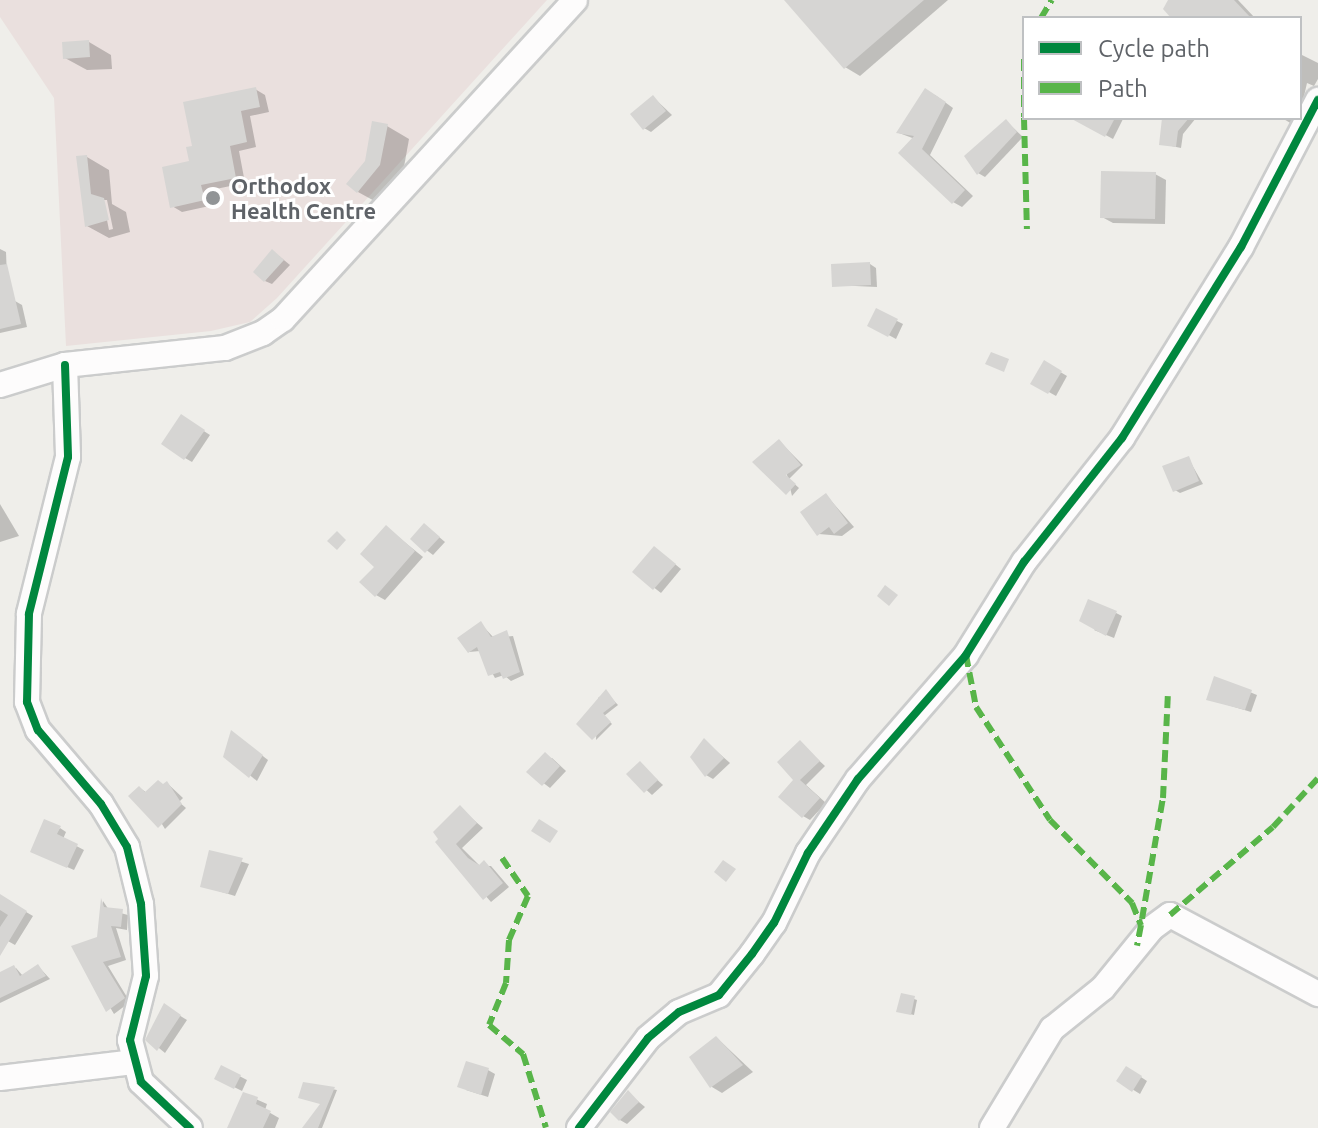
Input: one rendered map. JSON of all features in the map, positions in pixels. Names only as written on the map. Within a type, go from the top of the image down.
[{"type":"street","points":[[0,385],[65,365],[225,348],[263,333],[283,319],[575,0]]},
{"type":"street","points":[[579,1128],[648,1038],[679,1012],[719,995],[752,954],[858,779],[966,655],[1024,562],[1122,438],[1241,247],[1318,100]]},
{"type":"street","points":[[65,365],[68,457],[29,614],[27,702],[38,730],[111,818],[127,847],[141,904],[146,976],[130,1040],[141,1082],[190,1128]]},
{"type":"street","points":[[992,1128],[1052,1029],[1103,988],[1152,928],[1170,915],[1318,994]]},
{"type":"street","points":[[0,1078],[135,1062]]},
{"type":"shaded area","name":"Orthodox Health Centre","points":[[0,0],[547,0],[277,298],[250,322],[211,331],[66,346],[54,98],[0,17]]},
{"type":"building","points":[[784,0],[924,0],[844,69]]},
{"type":"building","points":[[1168,0],[1234,0],[1249,16],[1169,16],[1163,9]]},
{"type":"building","points":[[89,40],[90,57],[63,59],[62,42]]},
{"type":"building","points":[[256,87],[260,107],[241,111],[247,142],[230,146],[236,178],[201,185],[205,200],[170,208],[162,167],[189,161],[186,147],[192,146],[183,102]]},
{"type":"building","points":[[925,88],[946,102],[922,149],[965,190],[952,204],[898,153],[914,136],[896,133]]},
{"type":"building","points":[[653,95],[666,111],[643,130],[630,114]]},
{"type":"building","points":[[1006,119],[1017,132],[977,175],[964,156]]},
{"type":"building","points":[[1074,120],[1114,120],[1105,137]]},
{"type":"building","points":[[1162,120],[1187,120],[1178,131],[1176,147],[1159,145]]},
{"type":"building","points":[[372,121],[388,124],[380,165],[357,193],[346,184],[365,161]]},
{"type":"building","points":[[87,155],[91,194],[104,198],[109,220],[85,227],[76,156]]},
{"type":"building","points":[[1101,171],[1156,172],[1155,219],[1100,218]]},
{"type":"building","points":[[272,249],[284,260],[264,282],[253,272]]},
{"type":"building","points":[[870,262],[871,285],[832,287],[831,264]]},
{"type":"building","points":[[7,264],[21,324],[0,329],[0,265]]},
{"type":"building","points":[[876,308],[898,319],[888,337],[867,326]]},
{"type":"building","points":[[991,352],[1009,359],[1004,372],[985,364]]},
{"type":"building","points":[[1044,360],[1062,371],[1048,394],[1030,384]]},
{"type":"building","points":[[181,414],[205,430],[184,460],[161,444]]},
{"type":"building","points":[[779,439],[801,465],[786,475],[796,484],[786,495],[752,462]]},
{"type":"building","points":[[1189,456],[1199,481],[1173,492],[1162,466]]},
{"type":"building","points":[[826,493],[848,523],[834,534],[829,527],[817,536],[800,512]]},
{"type":"building","points":[[424,523],[440,537],[425,553],[410,539]]},
{"type":"building","points":[[386,525],[415,551],[375,597],[359,582],[374,567],[360,554]]},
{"type":"building","points":[[337,531],[346,540],[337,550],[327,541]]},
{"type":"building","points":[[654,546],[676,564],[653,590],[632,572]]},
{"type":"building","points":[[885,585],[898,595],[889,606],[877,596]]},
{"type":"building","points":[[1088,599],[1117,611],[1106,636],[1079,621]]},
{"type":"building","points":[[481,621],[491,637],[507,630],[520,672],[503,679],[500,672],[488,676],[477,647],[468,653],[457,638]]},
{"type":"building","points":[[1214,676],[1252,690],[1245,710],[1206,700]]},
{"type":"building","points":[[606,689],[616,703],[603,713],[611,722],[592,740],[576,724]]},
{"type":"building","points":[[231,730],[263,755],[249,778],[223,757]]},
{"type":"building","points":[[704,738],[724,758],[705,777],[690,757]]},
{"type":"building","points":[[800,740],[820,761],[800,780],[820,798],[802,818],[778,797],[793,780],[777,762]]},
{"type":"building","points":[[545,752],[560,766],[542,786],[526,772]]},
{"type":"building","points":[[640,761],[658,780],[644,793],[626,774]]},
{"type":"building","points":[[158,780],[163,784],[167,781],[182,804],[158,828],[128,796],[139,786],[145,792]]},
{"type":"building","points":[[460,805],[477,823],[456,844],[479,865],[484,860],[503,883],[483,900],[435,842],[438,839],[433,832]]},
{"type":"building","points":[[44,819],[61,826],[57,834],[78,844],[67,868],[30,852]]},
{"type":"building","points":[[539,819],[558,831],[550,843],[531,831]]},
{"type":"building","points":[[209,850],[243,858],[228,894],[200,887]]},
{"type":"building","points":[[723,860],[736,869],[726,882],[714,872]]},
{"type":"building","points":[[0,894],[27,911],[0,956],[0,927],[8,915],[0,910]]},
{"type":"building","points":[[101,898],[104,907],[123,909],[121,927],[111,926],[121,957],[103,962],[125,998],[106,1012],[71,946],[97,937]]},
{"type":"building","points":[[38,964],[46,976],[0,998],[0,972],[14,965],[20,976]]},
{"type":"building","points":[[901,993],[915,996],[911,1015],[896,1012]]},
{"type":"building","points":[[164,1003],[181,1015],[157,1051],[145,1040]]},
{"type":"building","points":[[716,1036],[743,1065],[710,1088],[689,1057]]},
{"type":"building","points":[[466,1061],[489,1068],[481,1095],[457,1087]]},
{"type":"building","points":[[221,1065],[241,1075],[234,1089],[214,1079]]},
{"type":"building","points":[[1126,1066],[1142,1076],[1132,1092],[1116,1081]]},
{"type":"building","points":[[303,1082],[335,1087],[318,1128],[302,1128],[320,1104],[298,1098]]},
{"type":"building","points":[[628,1090],[639,1102],[619,1121],[610,1112]]},
{"type":"building","points":[[243,1092],[258,1097],[256,1104],[271,1111],[263,1128],[227,1128]]},
{"type":"marked path","points":[[1042,16],[1052,0]]},
{"type":"marked path","points":[[1024,120],[1027,229]]},
{"type":"marked path","points":[[966,655],[976,707],[1050,820],[1132,903],[1141,925],[1137,946]]},
{"type":"marked path","points":[[1142,919],[1163,798],[1168,690]]},
{"type":"marked path","points":[[1170,915],[1273,827],[1318,778]]},
{"type":"marked path","points":[[502,858],[528,896],[509,940],[506,983],[489,1025],[523,1054],[546,1128]]},
{"type":"cycle path","points":[[579,1128],[648,1038],[679,1012],[719,995],[752,954],[774,923],[808,853],[858,779],[966,655],[1024,562],[1122,438],[1241,247],[1318,100]]},
{"type":"cycle path","points":[[65,365],[68,457],[29,614],[27,702],[38,730],[101,804],[127,847],[141,904],[146,976],[130,1040],[141,1082],[190,1128]]},
{"type":"place","name":"Orthodox Health Centre","points":[[213,198]]}]
